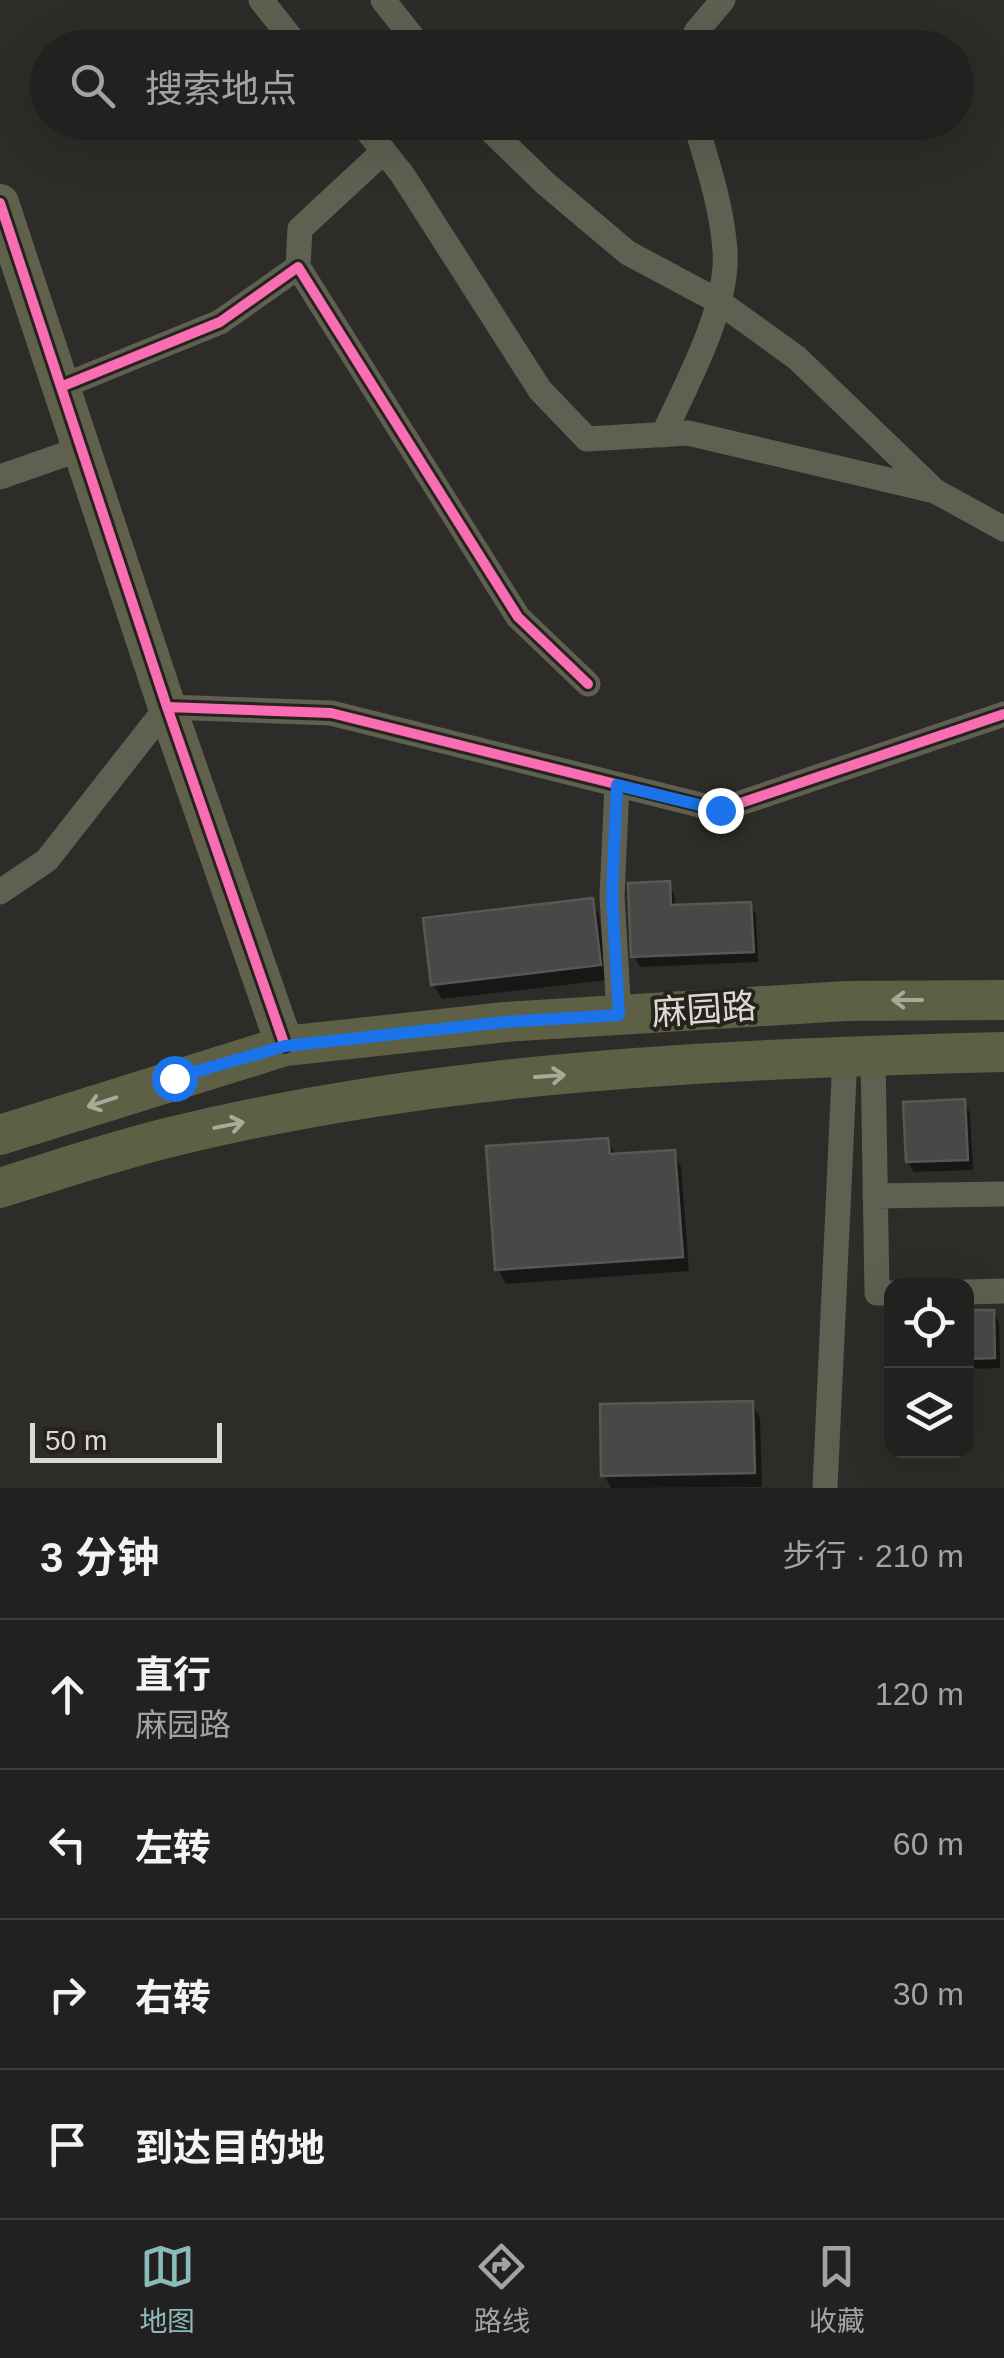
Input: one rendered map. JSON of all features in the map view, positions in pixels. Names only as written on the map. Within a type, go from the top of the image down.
[{"type":"main road","name":"麻园路","points":[[0,1136],[285,1046],[505,1022],[846,1001],[1004,1000]]},
{"type":"main road","name":"麻园路","points":[[0,1188],[174,1136],[374,1098],[504,1079],[859,1056],[1004,1052]]},
{"type":"street","points":[[261,0],[285,30]]},
{"type":"street","points":[[383,0],[407,30]]},
{"type":"street","points":[[698,30],[723,0]]},
{"type":"street","points":[[374,140],[402,174],[540,390],[587,439],[688,433],[935,491]]},
{"type":"street","points":[[501,140],[628,253],[718,301],[796,358],[935,491],[1004,529]]},
{"type":"street","points":[[663,435],[705,343],[726,256],[717,192],[701,140]]},
{"type":"street","points":[[384,152],[300,228],[298,268],[518,616],[588,684]]},
{"type":"street","points":[[0,204],[167,707],[285,1046]]},
{"type":"street","points":[[63,386],[220,322],[298,268]]},
{"type":"street","points":[[0,477],[83,448]]},
{"type":"street","points":[[167,707],[331,714],[720,810],[1004,714]]},
{"type":"street","points":[[0,892],[47,860],[167,707]]},
{"type":"street","points":[[617,785],[612,896],[619,1015]]},
{"type":"street","points":[[859,1056],[876,1196],[877,1293],[884,1293]]},
{"type":"street","points":[[825,1488],[859,1056]]},
{"type":"street","points":[[876,1196],[1004,1194]]},
{"type":"street","points":[[974,1292],[1004,1291]]},
{"type":"building","points":[[670,881],[671,905],[751,902],[754,952],[631,957],[628,883]]},
{"type":"building","points":[[593,898],[601,965],[431,985],[423,918]]},
{"type":"building","points":[[965,1099],[968,1160],[906,1162],[903,1102]]},
{"type":"building","points":[[608,1138],[610,1154],[675,1150],[683,1257],[495,1270],[486,1146]]},
{"type":"building","points":[[974,1310],[994,1310],[995,1358],[974,1359]]},
{"type":"building","points":[[753,1401],[755,1473],[601,1476],[600,1404]]},
{"type":"cycle path","points":[[0,203],[167,707],[285,1046]]},
{"type":"cycle path","points":[[63,386],[220,322],[298,267],[518,617],[588,684]]},
{"type":"cycle path","points":[[167,707],[331,713],[720,810],[1004,714]]},
{"type":"route","points":[[174,1078],[285,1046],[505,1022],[619,1015],[612,896],[617,785],[720,810]]}]
